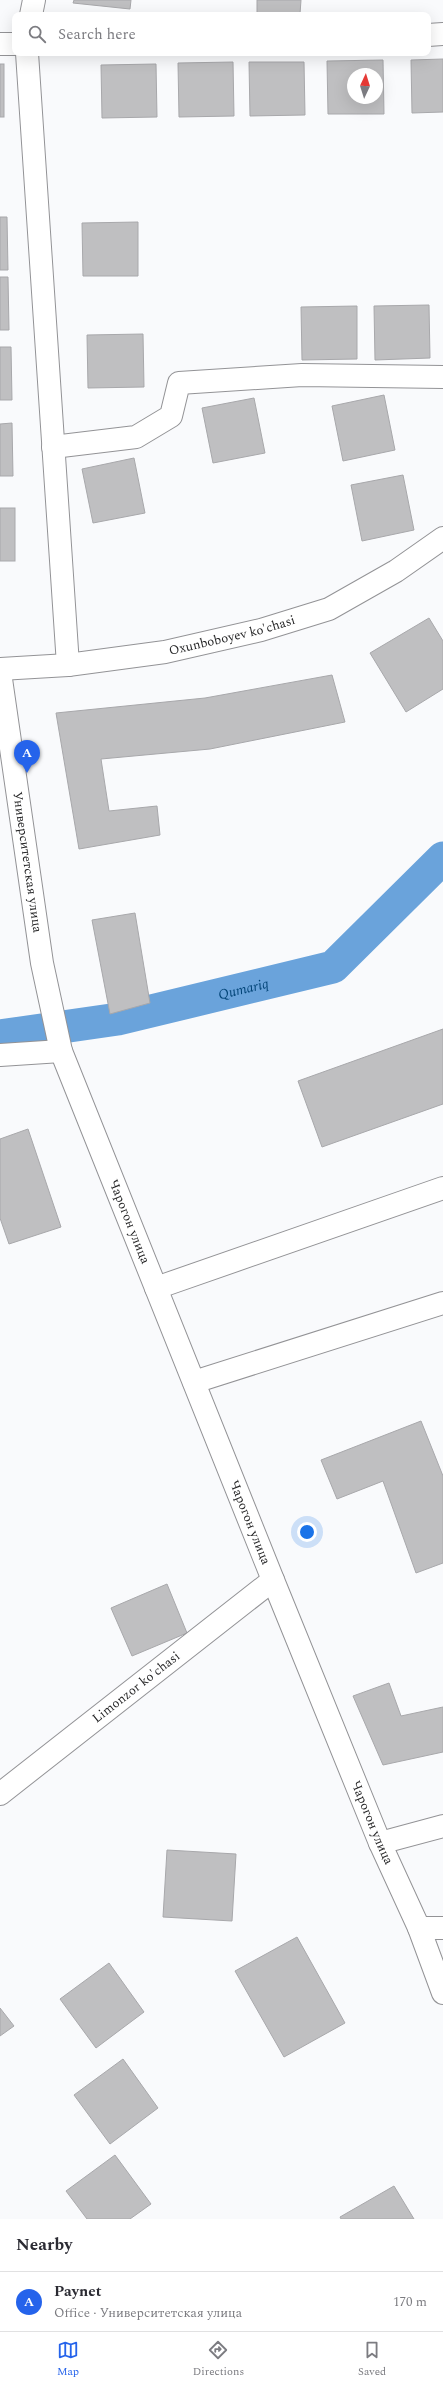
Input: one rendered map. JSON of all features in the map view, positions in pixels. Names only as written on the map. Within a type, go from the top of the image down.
[{"type":"main road","points":[[32,12],[34,0]]},
{"type":"main road","points":[[431,35],[443,34]]},
{"type":"main road","points":[[0,44],[12,44]]},
{"type":"main road","points":[[27,56],[68,665]]},
{"type":"main road","points":[[53,447],[136,437],[171,416],[179,383],[302,375],[443,377]]},
{"type":"main road","name":"Oxunboboyev ko'chasi","points":[[0,668],[68,665],[165,652],[261,630],[329,609],[396,571],[443,538]]},
{"type":"main road","name":"Университетская улица","points":[[0,672],[42,962],[61,1051]]},
{"type":"main road","points":[[0,1055],[61,1051]]},
{"type":"main road","name":"Чарогон улица","points":[[61,1051],[273,1580],[380,1843],[419,1928],[443,1993]]},
{"type":"main road","points":[[156,1288],[443,1188]]},
{"type":"main road","points":[[194,1382],[443,1303]]},
{"type":"main road","name":"Limonzor ko'chasi","points":[[0,1794],[273,1580]]},
{"type":"main road","points":[[380,1843],[443,1826]]},
{"type":"main road","points":[[419,1928],[443,1928]]},
{"type":"building","points":[[74,0],[131,0],[130,9],[73,3]]},
{"type":"building","points":[[257,0],[301,0],[300,12],[257,12]]},
{"type":"building","points":[[443,59],[443,112],[412,113],[411,60]]},
{"type":"building","points":[[383,60],[384,114],[328,114],[327,61]]},
{"type":"building","points":[[233,62],[234,116],[179,117],[178,63]]},
{"type":"building","points":[[249,62],[304,62],[305,115],[250,116]]},
{"type":"building","points":[[0,64],[4,64],[4,117],[0,117]]},
{"type":"building","points":[[156,64],[157,117],[102,118],[101,65]]},
{"type":"building","points":[[0,217],[7,217],[8,270],[0,270]]},
{"type":"building","points":[[138,222],[138,276],[83,276],[82,223]]},
{"type":"building","points":[[0,277],[8,277],[9,330],[0,330]]},
{"type":"building","points":[[429,305],[430,358],[375,360],[374,306]]},
{"type":"building","points":[[357,306],[357,359],[302,360],[301,307]]},
{"type":"building","points":[[143,334],[144,387],[88,388],[87,335]]},
{"type":"building","points":[[0,347],[11,347],[12,400],[0,400]]},
{"type":"building","points":[[384,395],[395,450],[343,461],[332,406]]},
{"type":"building","points":[[254,398],[265,453],[213,463],[202,408]]},
{"type":"building","points":[[12,423],[13,476],[0,476],[0,424]]},
{"type":"building","points":[[134,458],[145,513],[93,523],[82,469]]},
{"type":"building","points":[[403,475],[414,530],[362,541],[351,485]]},
{"type":"building","points":[[0,508],[15,508],[15,561],[0,561]]},
{"type":"building","points":[[429,618],[443,641],[443,689],[406,712],[370,653]]},
{"type":"building","points":[[332,675],[345,722],[210,749],[101,759],[109,811],[157,806],[160,835],[79,849],[56,713],[205,698]]},
{"type":"building","points":[[135,913],[150,1003],[110,1014],[92,920]]},
{"type":"building","points":[[443,1029],[443,1104],[322,1147],[298,1081]]},
{"type":"building","points":[[28,1129],[61,1227],[9,1244],[0,1218],[0,1139]]},
{"type":"building","points":[[421,1421],[443,1476],[443,1563],[416,1573],[383,1481],[337,1499],[321,1460]]},
{"type":"building","points":[[167,1584],[187,1633],[132,1656],[111,1608]]},
{"type":"building","points":[[389,1683],[401,1716],[443,1707],[443,1752],[383,1765],[353,1696]]},
{"type":"building","points":[[167,1850],[236,1854],[232,1921],[163,1917]]},
{"type":"building","points":[[297,1937],[345,2023],[284,2057],[235,1971]]},
{"type":"building","points":[[109,1963],[144,2012],[96,2048],[60,1999]]},
{"type":"building","points":[[0,2008],[14,2026],[0,2036]]},
{"type":"building","points":[[123,2059],[158,2108],[110,2144],[74,2095]]},
{"type":"building","points":[[115,2155],[151,2204],[130,2219],[87,2219],[66,2191]]},
{"type":"building","points":[[394,2186],[414,2219],[341,2219],[340,2217]]},
{"type":"waterway","name":"Qumariq","points":[[0,1036],[118,1019],[333,967],[443,858]]},
{"type":"place","name":"Paynet","points":[[27,773]]}]
